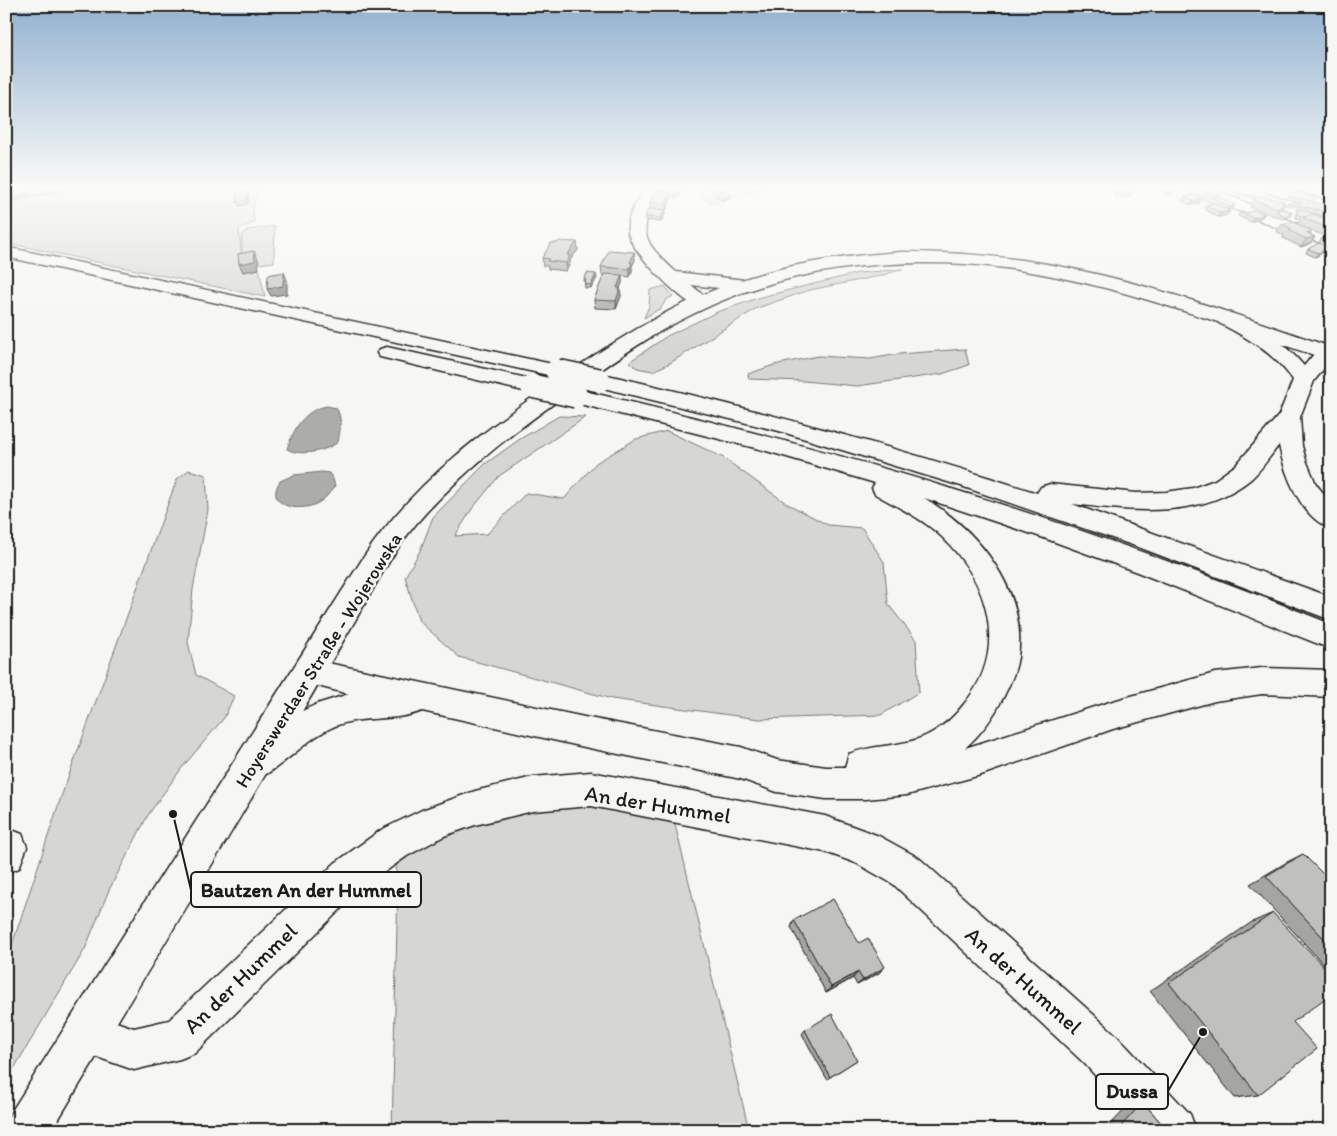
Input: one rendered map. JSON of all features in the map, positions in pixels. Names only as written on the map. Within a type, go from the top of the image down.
[{"type":"main road","points":[[640,242],[646,253],[671,277],[702,302]]},
{"type":"main road","points":[[6,252],[184,299],[309,327],[532,386],[691,422],[803,452],[915,485],[1032,524],[1137,562],[1331,637]]},
{"type":"main road","name":"Hoyerswerdaer Straße - Wojerowska","points":[[26,1130],[252,765],[374,563],[412,512],[455,468],[505,428],[644,333],[702,302],[747,285],[799,270],[833,264],[901,258],[965,259],[1032,266],[1075,275],[1226,318],[1328,353]]},
{"type":"main road","points":[[6,269],[184,299]]},
{"type":"main road","points":[[671,277],[747,285]]},
{"type":"main road","points":[[1226,318],[1269,342],[1282,352],[1304,380]]},
{"type":"main road","points":[[309,327],[557,371],[667,395],[796,428],[984,483],[1220,566],[1331,609]]},
{"type":"main road","points":[[984,483],[1085,498],[1136,502],[1166,501],[1196,496],[1224,486],[1246,471],[1289,417],[1304,380],[1328,353]]},
{"type":"main road","points":[[1289,417],[1291,455],[1302,484],[1331,519]]},
{"type":"main road","points":[[741,763],[862,765],[902,760],[945,743],[977,715],[995,686],[1005,656],[1005,634],[1001,610],[995,592],[983,568],[958,537],[922,509],[899,496],[803,452]]},
{"type":"main road","points":[[309,672],[741,763],[777,776],[826,783],[866,783],[907,779],[981,758],[1113,715],[1216,687],[1262,681],[1331,684]]},
{"type":"main road","points":[[252,765],[296,732],[318,719],[342,710],[431,699]]},
{"type":"main road","name":"An der Hummel","points":[[86,1033],[134,1049],[180,1038],[295,925],[348,876],[394,842],[435,822],[476,808],[533,794],[591,789],[825,834],[866,849],[906,871],[1099,1048],[1174,1130]]},
{"type":"shaded area","points":[[240,242],[243,272],[259,269],[265,297],[6,243]]},
{"type":"shaded area","points":[[242,242],[275,242],[274,262],[258,264],[242,261]]},
{"type":"shaded area","points":[[903,269],[880,276],[810,290],[757,308],[670,363],[653,371],[637,368],[629,362],[667,336],[717,312],[761,297],[858,273]]},
{"type":"shaded area","points":[[665,286],[673,296],[666,300],[661,308],[644,318],[649,306],[650,290]]},
{"type":"shaded area","points":[[965,349],[969,365],[942,374],[857,386],[749,379],[748,374],[774,365],[818,356],[870,359],[899,354]]},
{"type":"shaded area","points":[[327,406],[336,408],[340,416],[338,442],[327,448],[306,453],[287,449],[301,421],[312,411]]},
{"type":"shaded area","points":[[559,416],[586,417],[499,476],[472,509],[455,536],[487,534],[526,493],[564,499],[596,463],[636,439],[667,431],[722,457],[786,503],[828,525],[862,528],[884,562],[888,604],[916,640],[919,692],[881,715],[759,719],[612,699],[459,657],[419,621],[405,577],[420,551],[433,517],[485,464],[520,439]]},
{"type":"shaded area","points":[[189,470],[206,475],[208,510],[193,589],[188,642],[196,675],[234,696],[224,718],[181,769],[148,815],[109,890],[85,949],[6,1082],[6,963],[61,797],[177,479]]},
{"type":"shaded area","points":[[329,473],[335,486],[318,503],[303,507],[286,506],[276,497],[276,490],[280,481],[294,475]]},
{"type":"shaded area","points":[[583,797],[673,816],[749,1130],[392,1130],[398,885],[395,856],[427,839],[528,803]]},
{"type":"building","points":[[577,242],[567,255],[570,256],[566,263],[547,261],[549,259],[542,258],[551,243]]},
{"type":"building","points":[[1319,243],[1330,247],[1318,253],[1308,249]]},
{"type":"building","points":[[609,250],[634,252],[629,269],[601,267]]},
{"type":"building","points":[[254,251],[255,261],[239,264],[238,254]]},
{"type":"building","points":[[284,272],[283,286],[267,289],[268,275]]},
{"type":"building","points":[[587,273],[596,274],[591,285],[585,284],[586,280],[584,279]]},
{"type":"building","points":[[604,274],[622,275],[617,288],[620,288],[616,301],[594,300]]},
{"type":"building","points":[[1303,854],[1331,882],[1331,946],[1266,876]]},
{"type":"building","points":[[833,899],[859,943],[868,938],[885,967],[863,980],[858,972],[831,987],[794,920]]},
{"type":"building","points":[[1273,913],[1331,974],[1331,994],[1293,1022],[1317,1049],[1258,1095],[1169,983]]},
{"type":"building","points":[[832,1014],[857,1060],[830,1077],[805,1030]]},
{"type":"building","points":[[1143,1102],[1167,1130],[1126,1130],[1122,1125]]},
{"type":"place","name":"Bautzen An der Hummel","points":[[173,814]]},
{"type":"place","name":"Dussa","points":[[1203,1032]]}]
